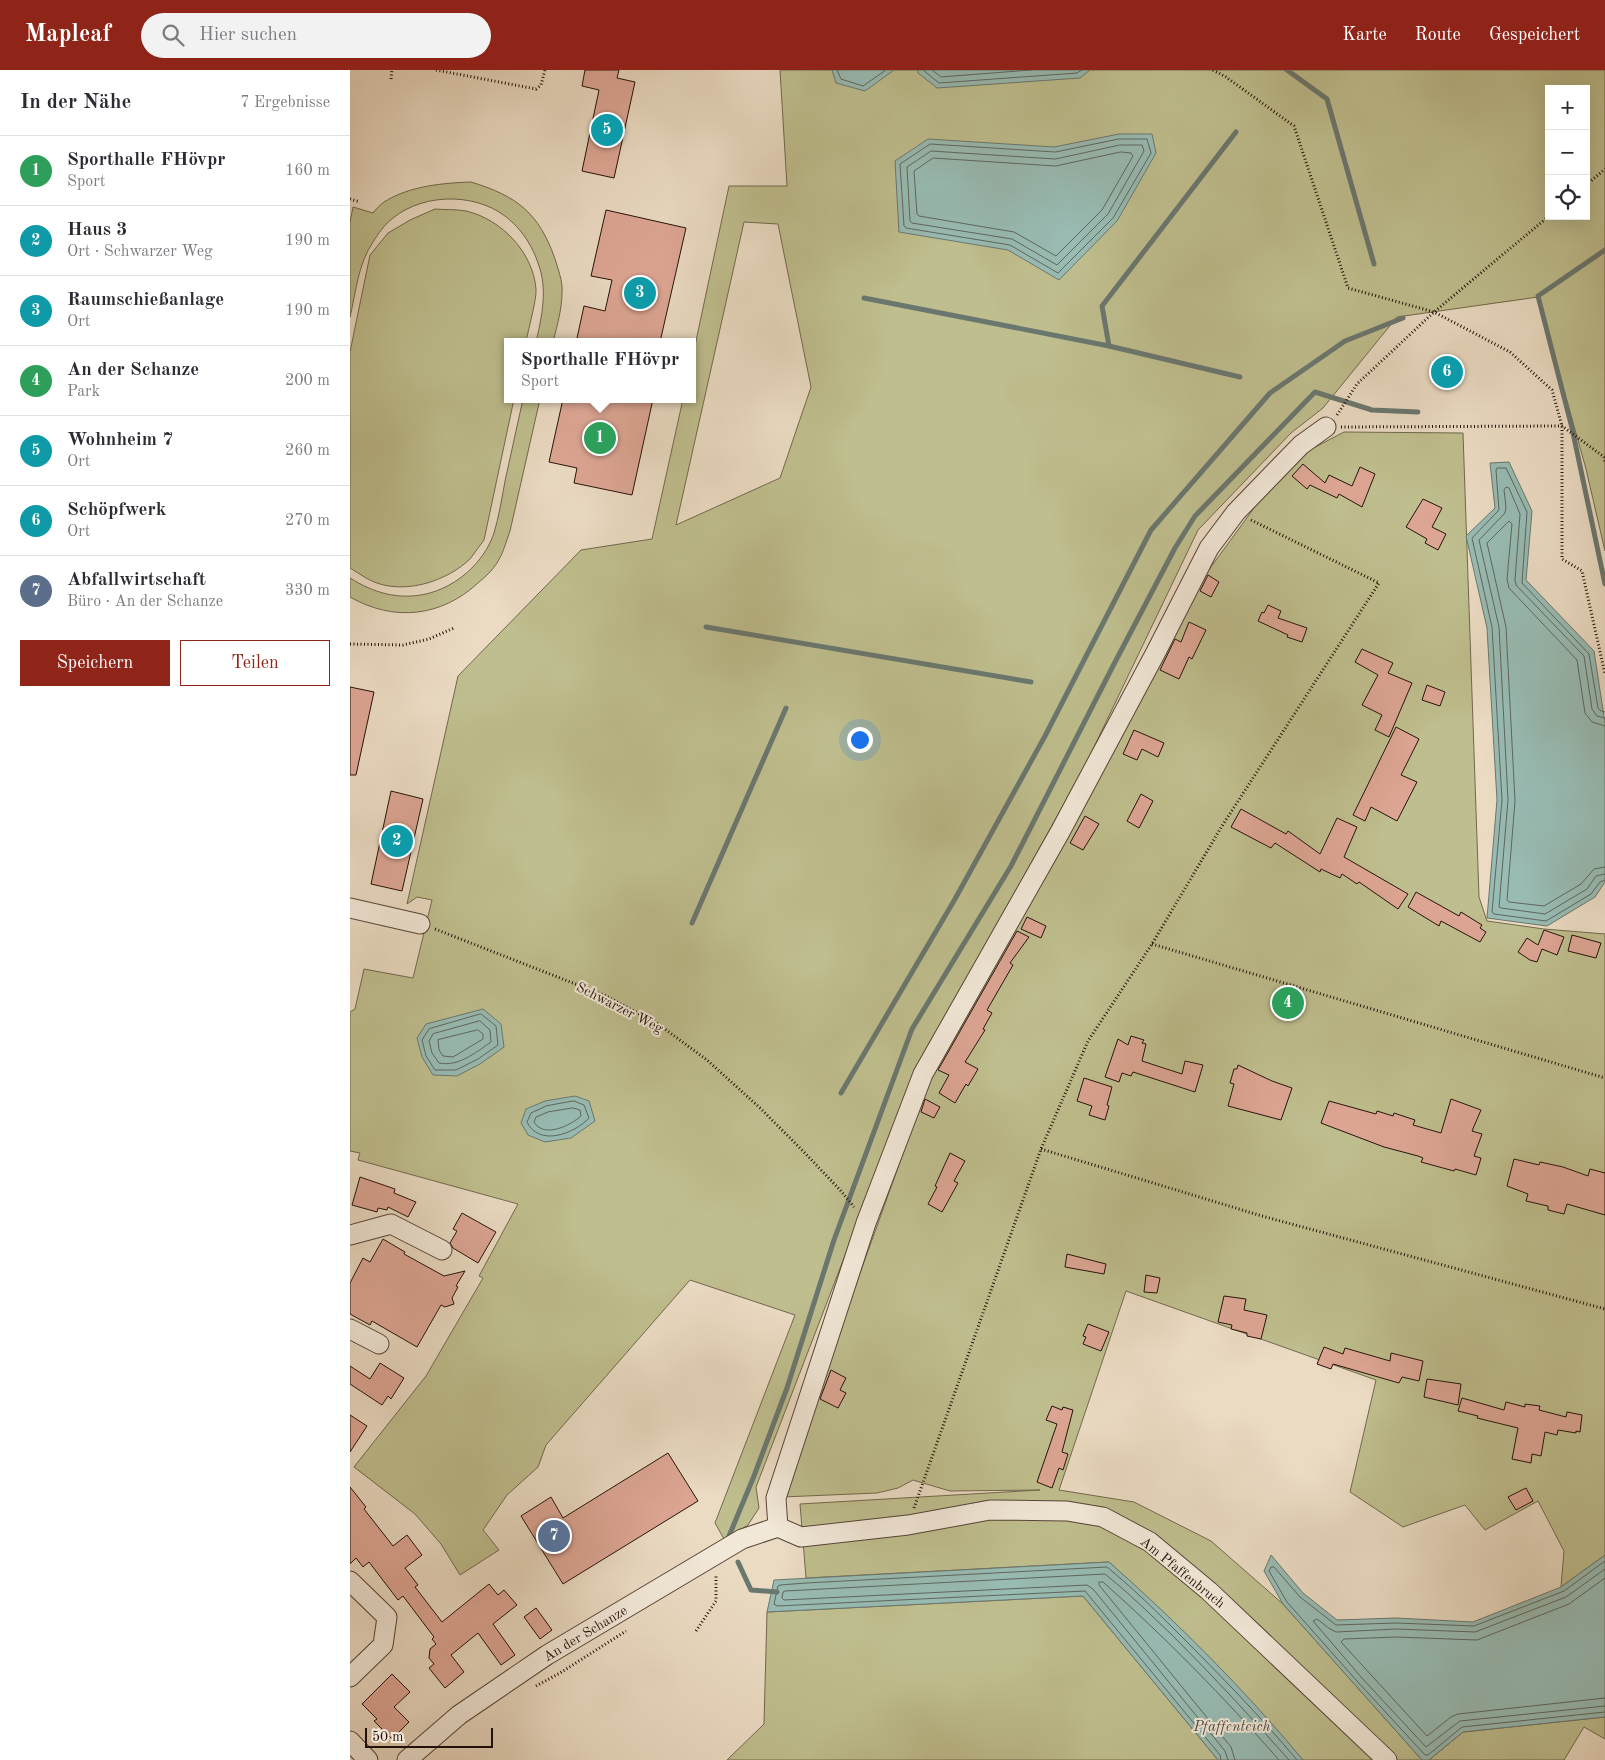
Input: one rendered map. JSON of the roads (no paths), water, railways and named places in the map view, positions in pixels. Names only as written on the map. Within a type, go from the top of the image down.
[{"type":"street","points":[[778,1527],[776,1498],[866,1223],[923,1074],[1060,832],[1209,548],[1236,512],[1301,445],[1331,421]]},
{"type":"street","points":[[350,908],[420,924]]},
{"type":"street","points":[[350,1235],[391,1224],[442,1250]]},
{"type":"street","points":[[350,1329],[379,1344]]},
{"type":"street","name":"Am Pfaffenbruch","points":[[778,1527],[801,1537],[908,1525],[990,1510],[1067,1511],[1103,1517],[1150,1542],[1209,1591],[1386,1760]]},
{"type":"street","name":"An der Schanze","points":[[407,1760],[459,1715],[547,1656],[742,1539],[778,1527]]},
{"type":"street","points":[[350,1581],[387,1617],[383,1645],[350,1677]]},
{"type":"street","points":[[350,1741],[368,1760]]},
{"type":"water","points":[[832,70],[894,70],[865,91],[836,83]]},
{"type":"water","points":[[918,70],[1090,70],[1080,78],[937,88],[918,73]]},
{"type":"water","points":[[1119,134],[1152,134],[1156,153],[1117,221],[1059,280],[1008,250],[899,232],[895,161],[928,139],[1054,147]]},
{"type":"water","points":[[1509,462],[1532,511],[1526,580],[1594,651],[1605,723],[1605,882],[1595,897],[1547,926],[1487,918],[1497,800],[1487,628],[1466,536],[1495,508],[1490,463]]},
{"type":"water","points":[[483,1009],[501,1024],[504,1047],[480,1064],[457,1076],[433,1075],[422,1057],[417,1038],[426,1024]]},
{"type":"water","points":[[575,1096],[589,1101],[595,1121],[571,1138],[545,1142],[528,1135],[521,1123],[526,1109],[545,1101]]},
{"type":"water","points":[[1271,1555],[1303,1593],[1337,1620],[1396,1618],[1473,1622],[1561,1587],[1605,1555],[1605,1717],[1463,1732],[1429,1760],[1422,1760],[1283,1604],[1264,1571]]},
{"type":"water","name":"Pfaffenteich","points":[[1109,1562],[1210,1657],[1303,1760],[1218,1760],[1083,1596],[767,1612],[774,1580]]},
{"type":"waterway","points":[[1287,70],[1327,99],[1374,264]]},
{"type":"waterway","points":[[1109,346],[1102,306],[1236,132]]},
{"type":"waterway","points":[[1605,250],[1538,296],[1572,428],[1605,584]]},
{"type":"waterway","points":[[864,298],[1109,346],[1240,377]]},
{"type":"waterway","points":[[841,1093],[955,899],[1045,736],[1151,530],[1270,393],[1345,341],[1403,318]]},
{"type":"waterway","points":[[729,1536],[787,1388],[834,1240],[912,1029],[1011,866],[1175,548],[1195,516],[1315,392],[1372,410],[1418,412]]},
{"type":"waterway","points":[[706,627],[1031,682]]},
{"type":"waterway","points":[[692,923],[786,708]]},
{"type":"waterway","points":[[738,1562],[751,1590],[777,1592]]},
{"type":"place","name":"Wohnheim 7","points":[[607,130]]},
{"type":"place","name":"Raumschießanlage","points":[[640,293]]},
{"type":"place","name":"Schöpfwerk","points":[[1447,372]]},
{"type":"place","name":"Sporthalle FHövpr","points":[[600,438]]},
{"type":"place","name":"Haus 3","points":[[397,841]]},
{"type":"place","name":"An der Schanze","points":[[1288,1003]]},
{"type":"place","name":"Abfallwirtschaft","points":[[554,1536]]}]
